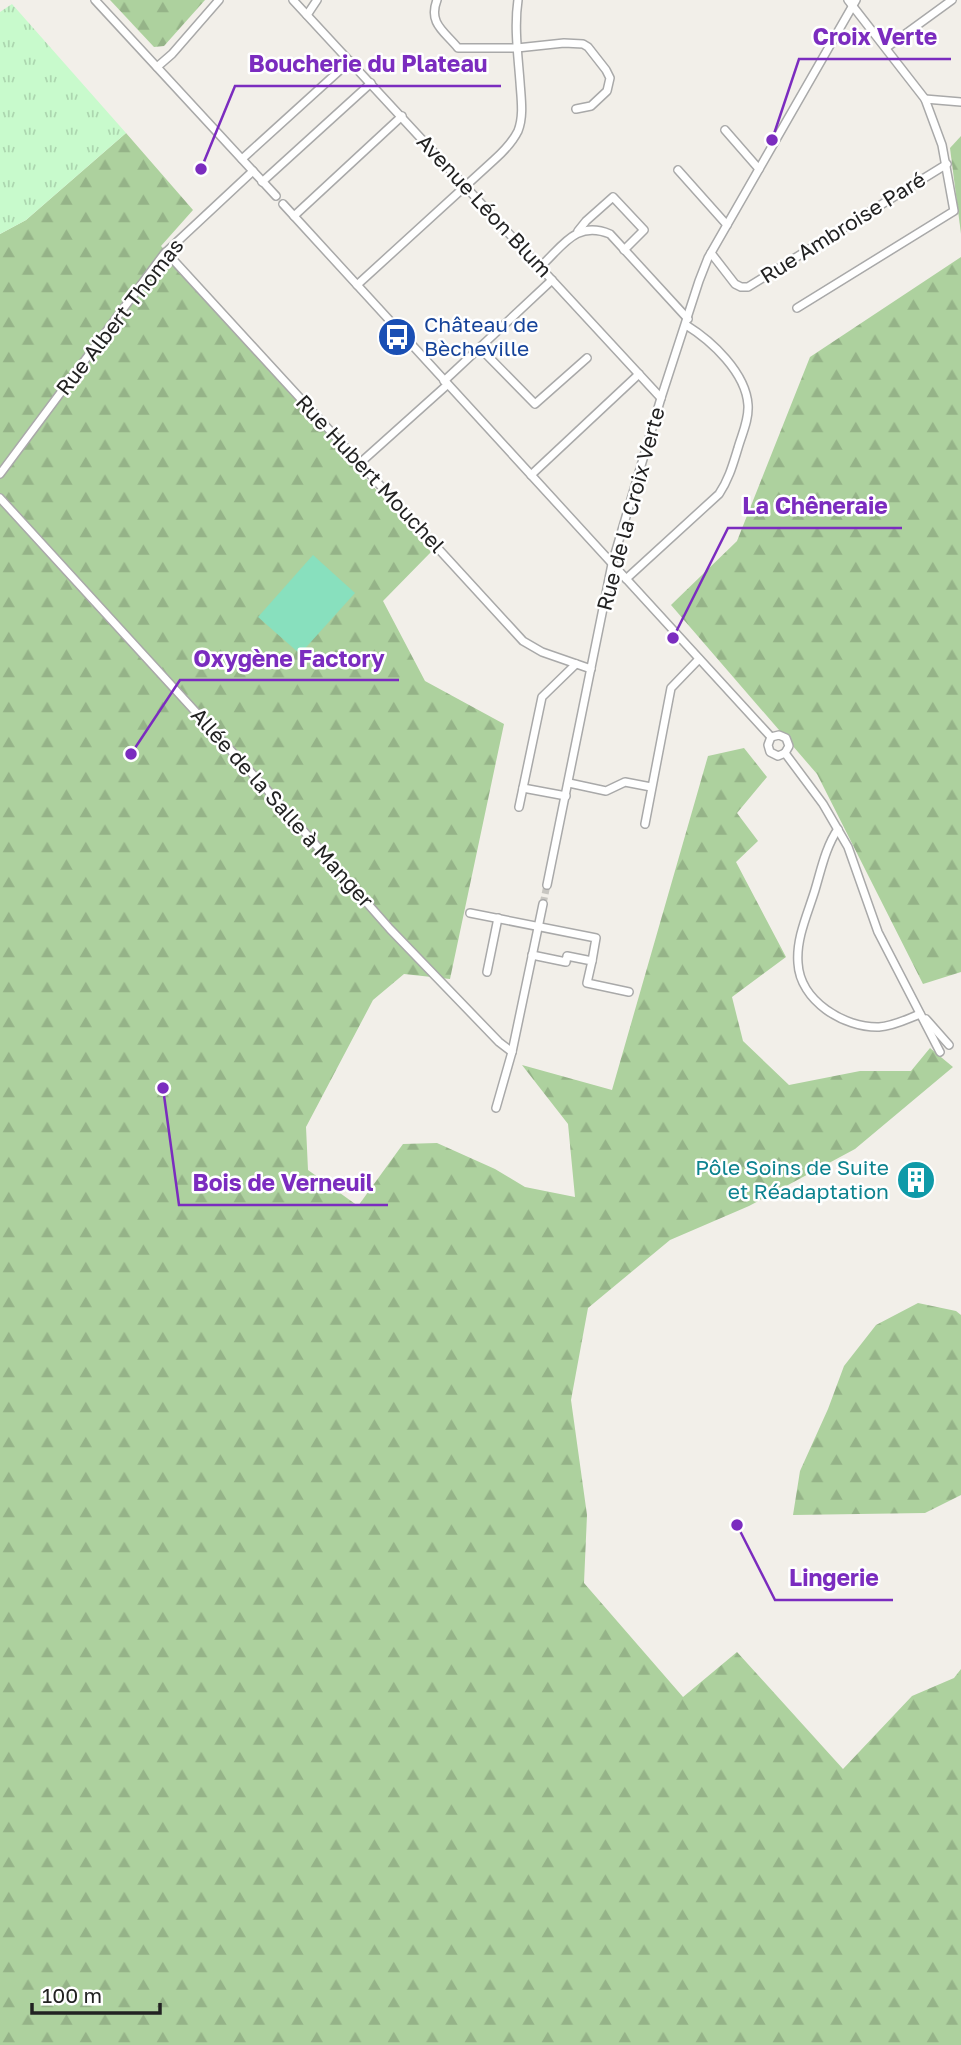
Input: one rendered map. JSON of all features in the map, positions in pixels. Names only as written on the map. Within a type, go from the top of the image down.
[{"type":"street","points":[[95,0],[276,197]]},
{"type":"street","points":[[158,67],[219,0]]},
{"type":"street","name":"Avenue Léon Blum","points":[[293,0],[661,398]]},
{"type":"street","points":[[307,15],[317,0]]},
{"type":"street","points":[[437,0],[433,11],[436,22],[458,48],[517,48],[564,43],[583,44],[588,47],[610,78],[607,91],[592,106],[576,109]]},
{"type":"street","points":[[357,285],[507,148],[519,128],[522,114],[517,48],[518,0]]},
{"type":"street","points":[[886,47],[952,0]]},
{"type":"street","points":[[797,309],[954,211],[947,164],[925,99],[853,2]]},
{"type":"street","name":"Rue de la Croix Verte","points":[[547,885],[612,564],[699,281],[711,253],[853,2]]},
{"type":"street","points":[[242,159],[350,61]]},
{"type":"street","points":[[262,182],[371,83]]},
{"type":"street","points":[[925,99],[961,102]]},
{"type":"street","points":[[294,216],[402,116]]},
{"type":"street","points":[[725,131],[759,169]]},
{"type":"street","name":"Rue Ambroise Paré","points":[[711,253],[735,284],[748,286],[947,164]]},
{"type":"street","points":[[678,170],[727,225]]},
{"type":"street","name":"Rue Albert Thomas","points":[[0,474],[166,252],[253,171]]},
{"type":"street","points":[[540,267],[613,197],[644,230],[624,250]]},
{"type":"street","points":[[283,204],[771,737]]},
{"type":"street","points":[[578,232],[599,230],[610,234],[687,322],[705,337],[738,375],[746,391],[747,419],[729,477],[719,494],[626,579]]},
{"type":"street","name":"Rue Hubert Mouchel","points":[[166,252],[523,641],[542,652],[591,668]]},
{"type":"street","points":[[360,463],[552,280]]},
{"type":"street","points":[[480,348],[535,404],[587,358]]},
{"type":"street","points":[[531,475],[639,374]]},
{"type":"street","name":"Allée de la Salle à Manger","points":[[0,498],[271,793],[390,929],[473,1016],[512,1052]]},
{"type":"street","points":[[645,824],[671,688],[699,659]]},
{"type":"street","points":[[519,807],[542,697],[576,664]]},
{"type":"street","points":[[779,734],[786,738],[789,746],[785,753],[778,756],[770,752],[768,745],[771,737],[779,734]]},
{"type":"street","points":[[785,753],[823,804],[848,847],[878,932],[940,1052]]},
{"type":"street","points":[[569,783],[606,790],[625,782],[651,787]]},
{"type":"street","points":[[523,788],[566,796]]},
{"type":"street","points":[[838,830],[832,838],[820,871],[798,946],[802,982],[830,1013],[855,1024],[868,1027],[893,1025],[920,1014]]},
{"type":"street","points":[[496,1108],[512,1052],[543,904]]},
{"type":"street","points":[[470,913],[596,938],[587,983],[629,992]]},
{"type":"street","points":[[487,972],[498,918]]},
{"type":"street","points":[[533,955],[566,961],[567,956],[592,961]]},
{"type":"street","points":[[920,1014],[949,1045]]},
{"type":"green space","points":[[110,0],[205,0],[164,46],[154,47]]},
{"type":"green space","points":[[12,4],[126,133],[26,220],[0,234],[0,12]]},
{"type":"green space","points":[[126,133],[193,210],[161,246],[431,552],[383,601],[425,681],[504,724],[450,979],[404,974],[373,1000],[306,1127],[308,1170],[358,1206],[403,1144],[437,1143],[495,1169],[525,1187],[575,1197],[568,1124],[522,1065],[612,1090],[708,756],[744,748],[767,777],[737,813],[758,841],[736,862],[786,957],[732,997],[743,1041],[789,1085],[860,1071],[911,1071],[930,1048],[953,1067],[855,1149],[749,1206],[670,1240],[588,1308],[571,1400],[587,1515],[584,1583],[683,1697],[737,1652],[843,1769],[912,1696],[954,1678],[961,1669],[961,2045],[0,2045],[0,234],[26,220]]},
{"type":"green space","points":[[961,136],[961,234],[950,148]]},
{"type":"green space","points":[[961,257],[961,972],[923,984],[817,774],[671,605],[737,541],[810,357]]},
{"type":"green space","points":[[313,555],[355,593],[300,654],[258,617]]},
{"type":"green space","points":[[918,1303],[956,1311],[961,1315],[961,1495],[925,1513],[793,1515],[800,1471],[844,1366],[876,1325]]},
{"type":"tunnel","points":[[543,904],[547,885]]},
{"type":"place","name":"Croix Verte","points":[[772,140]]},
{"type":"place","name":"Boucherie du Plateau","points":[[201,169]]},
{"type":"place","name":"Château de Bècheville","points":[[397,337]]},
{"type":"place","name":"La Chêneraie","points":[[673,638]]},
{"type":"place","name":"Oxygène Factory","points":[[131,754]]},
{"type":"place","name":"Bois de Verneuil","points":[[163,1088]]},
{"type":"place","name":"Pôle Soins de Suite et Réadaptation","points":[[916,1180]]},
{"type":"place","name":"Lingerie","points":[[737,1525]]}]
